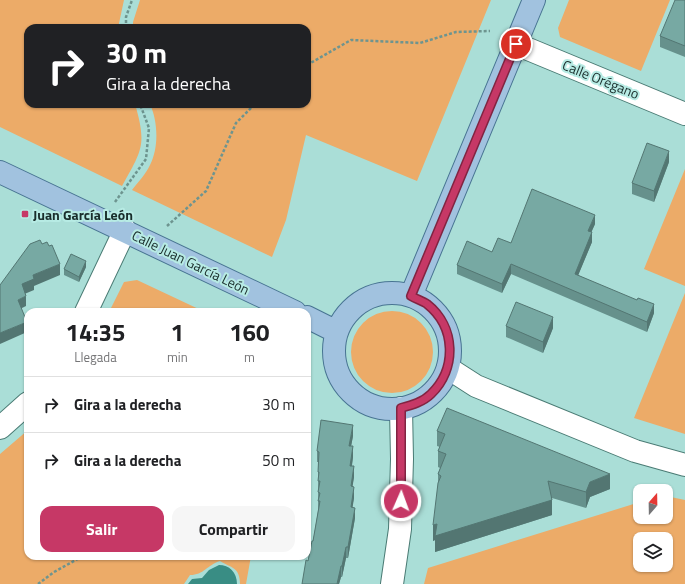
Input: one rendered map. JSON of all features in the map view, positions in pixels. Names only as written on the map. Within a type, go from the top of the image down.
[{"type":"main road","points":[[411,296],[534,0]]},
{"type":"main road","name":"Calle Juan García León","points":[[0,172],[288,308]]},
{"type":"main road","points":[[393,293],[411,296],[427,304],[442,322],[447,332],[451,350],[448,368],[442,382],[431,395],[417,404],[401,408],[381,408],[362,401],[347,388],[337,371],[334,351],[337,332],[346,316],[359,303],[375,295],[393,293]]},
{"type":"main road","points":[[311,319],[337,332]]},
{"type":"street","name":"Calle Orégano","points":[[516,44],[685,114]]},
{"type":"street","points":[[88,308],[125,230]]},
{"type":"street","points":[[448,368],[483,389],[635,451],[685,465]]},
{"type":"street","points":[[0,428],[24,407]]},
{"type":"street","points":[[392,584],[400,528],[402,460],[401,408]]},
{"type":"path","points":[[126,24],[126,17],[132,0]]},
{"type":"path","points":[[311,64],[351,40],[420,43],[456,32],[490,31]]},
{"type":"path","points":[[102,220],[146,159],[149,128],[142,108]]},
{"type":"path","points":[[150,243],[206,191],[236,122],[251,108]]},
{"type":"path","points":[[38,584],[54,572],[76,560]]},
{"type":"shaded area","points":[[0,0],[124,0],[119,24],[24,24],[24,108],[136,108],[141,129],[140,147],[134,164],[122,186],[0,127]]},
{"type":"shaded area","points":[[140,0],[491,0],[417,181],[306,135],[286,220],[272,257],[132,190],[144,175],[153,158],[155,150],[156,126],[152,108],[311,108],[311,24],[133,24]]},
{"type":"shaded area","points":[[569,0],[670,0],[641,71],[560,37],[558,28]]},
{"type":"shaded area","points":[[685,169],[685,286],[644,269]]},
{"type":"shaded area","points":[[137,280],[196,308],[111,308],[124,282]]},
{"type":"shaded area","points":[[685,293],[685,434],[634,418]]},
{"type":"shaded area","points":[[392,311],[408,314],[421,323],[430,336],[433,352],[430,368],[421,381],[408,390],[392,393],[376,390],[363,381],[354,368],[351,352],[354,336],[363,323],[376,314]]},
{"type":"shaded area","points":[[24,433],[24,560],[250,560],[246,584],[240,584],[240,578],[237,571],[220,561],[202,572],[195,575],[190,575],[184,584],[0,584],[0,454]]},
{"type":"shaded area","points":[[673,497],[685,500],[685,584],[424,584],[428,568],[633,504],[633,524],[673,524]]},
{"type":"shaded area","points":[[219,565],[226,566],[232,570],[236,576],[237,584],[188,584],[192,579],[202,578],[209,570]]},
{"type":"building","points":[[675,0],[685,0],[685,46],[660,36]]},
{"type":"building","points":[[647,143],[669,151],[654,191],[632,183]]},
{"type":"building","points":[[532,189],[595,215],[588,231],[592,232],[575,274],[637,300],[638,298],[654,304],[647,322],[511,264],[502,284],[457,265],[467,241],[492,252],[498,238],[511,243]]},
{"type":"building","points":[[40,240],[42,244],[47,242],[49,246],[52,245],[60,264],[33,275],[34,279],[22,284],[26,296],[18,300],[24,315],[24,323],[0,333],[0,285],[30,244]]},
{"type":"building","points":[[71,254],[86,261],[79,277],[64,269]]},
{"type":"building","points":[[516,302],[553,317],[543,342],[506,326]]},
{"type":"building","points":[[447,408],[610,474],[590,482],[586,492],[548,481],[552,500],[435,536],[437,524],[433,525],[438,483],[441,476],[438,474],[446,454],[438,451],[445,434],[437,431]]},
{"type":"building","points":[[321,420],[353,425],[349,446],[353,446],[350,466],[354,466],[351,486],[354,487],[351,507],[355,508],[348,547],[346,547],[337,584],[302,584],[306,560],[311,560],[311,546],[320,501],[318,501],[320,481],[318,481],[319,452],[317,451]]},
{"type":"place","name":"Juan García León","points":[[25,214]]},
{"type":"route","points":[[401,501],[401,408],[417,404],[431,395],[442,382],[448,368],[451,350],[447,332],[439,316],[427,304],[411,296],[516,44]]}]
